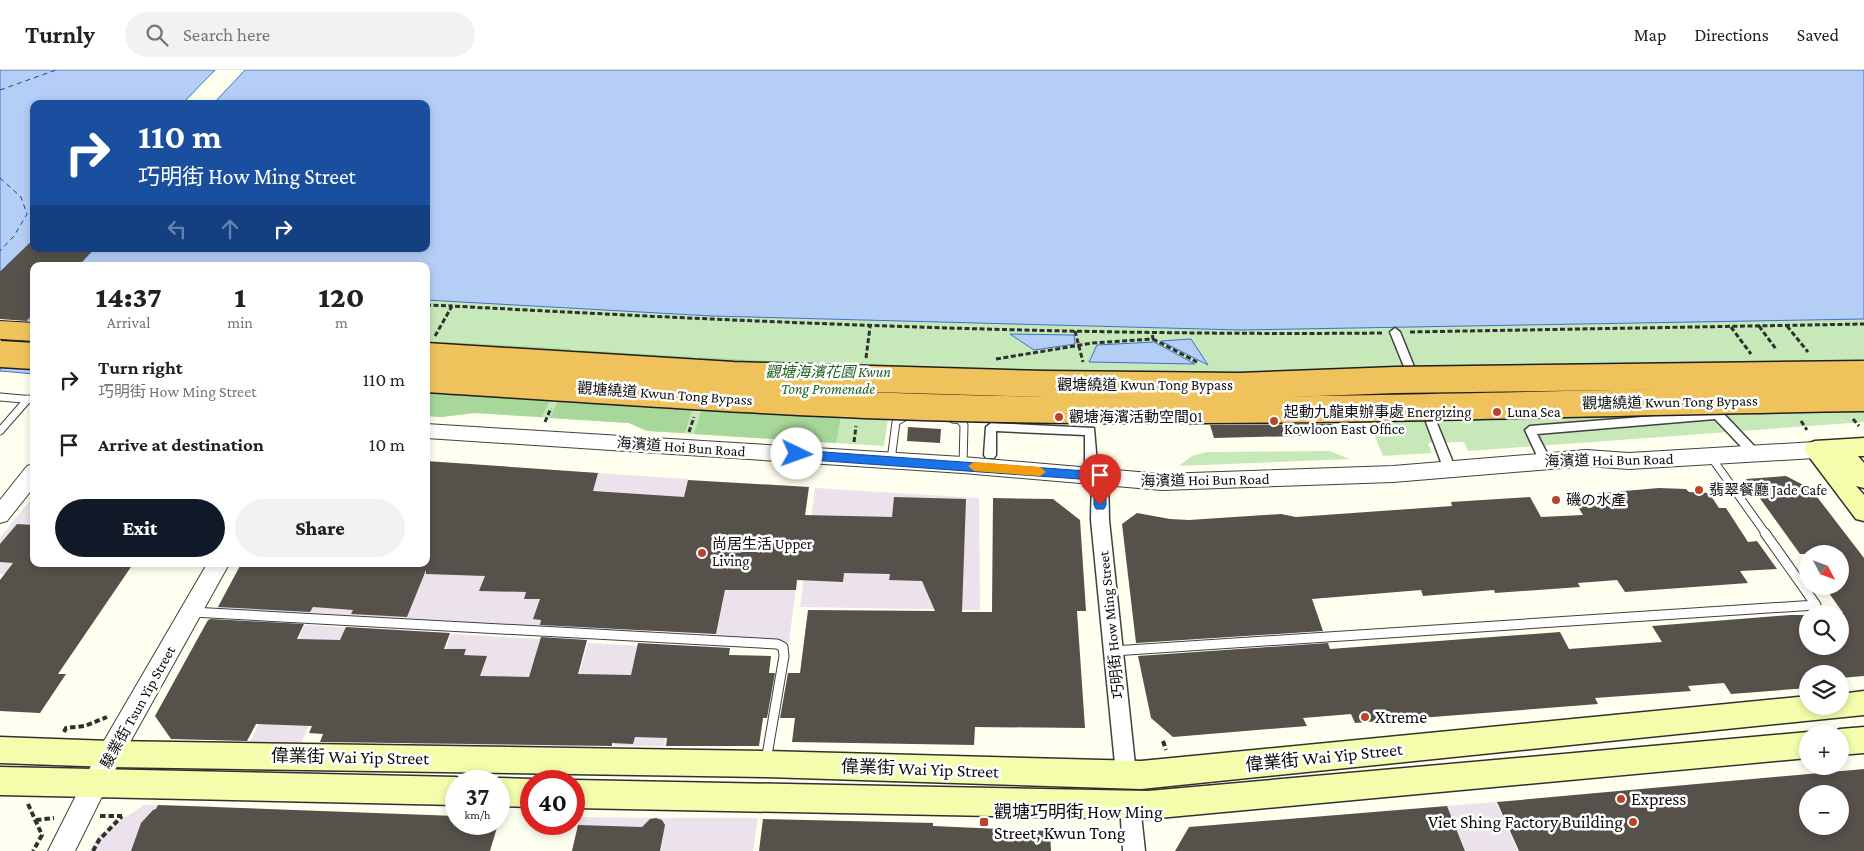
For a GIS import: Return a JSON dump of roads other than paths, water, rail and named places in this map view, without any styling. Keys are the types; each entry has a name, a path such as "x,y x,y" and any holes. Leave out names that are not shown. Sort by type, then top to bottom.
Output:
{"highway":[{"path":"0,330 22,346"},
{"name":"觀塘繞道 Kwun Tong Bypass","path":"430,350 733,375 1046,384 1238,386 1396,380 1864,374"},
{"name":"觀塘繞道 Kwun Tong Bypass","path":"430,379 829,404 1080,410 1369,409 1864,398"}],"main road":[{"name":"海濱道 Hoi Bun Road","path":"1815,450 1864,447"},
{"path":"1839,449 1864,479"},
{"path":"1815,450 1864,512"},
{"name":"偉業街 Wai Yip Street","path":"1849,705 1864,704"},
{"name":"偉業街 Wai Yip Street","path":"0,750 110,754 766,764 1126,774 1171,772 1799,710"},
{"path":"1849,741 1864,740"},
{"name":"偉業街 Wai Yip Street","path":"585,794 1130,806 1799,746"},
{"name":"偉業街 Wai Yip Street","path":"0,781 445,791"}],"street":[{"path":"1395,332 1450,470"},
{"path":"1545,461 1530,430 1718,415 1755,454"},
{"path":"990,455 991,427 1090,431 1096,470"},
{"name":"海濱道 Hoi Bun Road","path":"430,431 963,465 1096,470 1162,482 1450,470 1586,458 1630,461 1815,450"},
{"name":"巧明街 How Ming Street","path":"1096,470 1126,774"},
{"path":"0,515 30,477"},
{"name":"駿業街 Tsun Yip Street","path":"60,851 110,754 216,567"},
{"path":"1130,806 1134,851"}],"lane":[{"path":"0,397 30,400"},
{"path":"0,431 30,401"},
{"path":"891,460 896,422 906,416 915,416"},
{"path":"942,418 963,422 963,465"},
{"path":"1114,651 1816,604 1711,456"},
{"path":"190,612 778,644 783,648 784,656 766,764"}],"water":[{"path":"0,70 215,70 186,100 30,100 30,243 0,272"},
{"path":"245,70 1864,70 1864,319 1241,330 712,316 430,300 430,262 82,262 91,252 430,252 430,100 217,100"},
{"path":"30,317 30,374 0,371 0,349"},
{"path":"1010,334 1074,335 1075,344 1034,350"},
{"path":"1191,339 1208,365 1161,341"},
{"path":"1154,342 1195,364 1089,362 1097,345"}],"place":[{"name":"Luna Sea","path":"1497,412"},
{"name":"觀塘海濱活動空間01","path":"1059,417"},
{"name":"起動九龍東辦事處 Energizing Kowloon East Office","path":"1274,421"},
{"name":"翡翠餐廳 Jade Cafe","path":"1699,490"},
{"name":"磯の水產","path":"1556,500"},
{"name":"尚居生活 Upper Living","path":"702,553"},
{"name":"Xtreme","path":"1365,717"},
{"name":"Express","path":"1621,799"},
{"name":"觀塘巧明街 How Ming Street, Kwun Tong","path":"984,822"},
{"name":"Viet Shing Factory Building","path":"1633,822"}],"park label":[{"name":"觀塘海濱花園 Kwun Tong Promenade","path":"828,380"}]}
